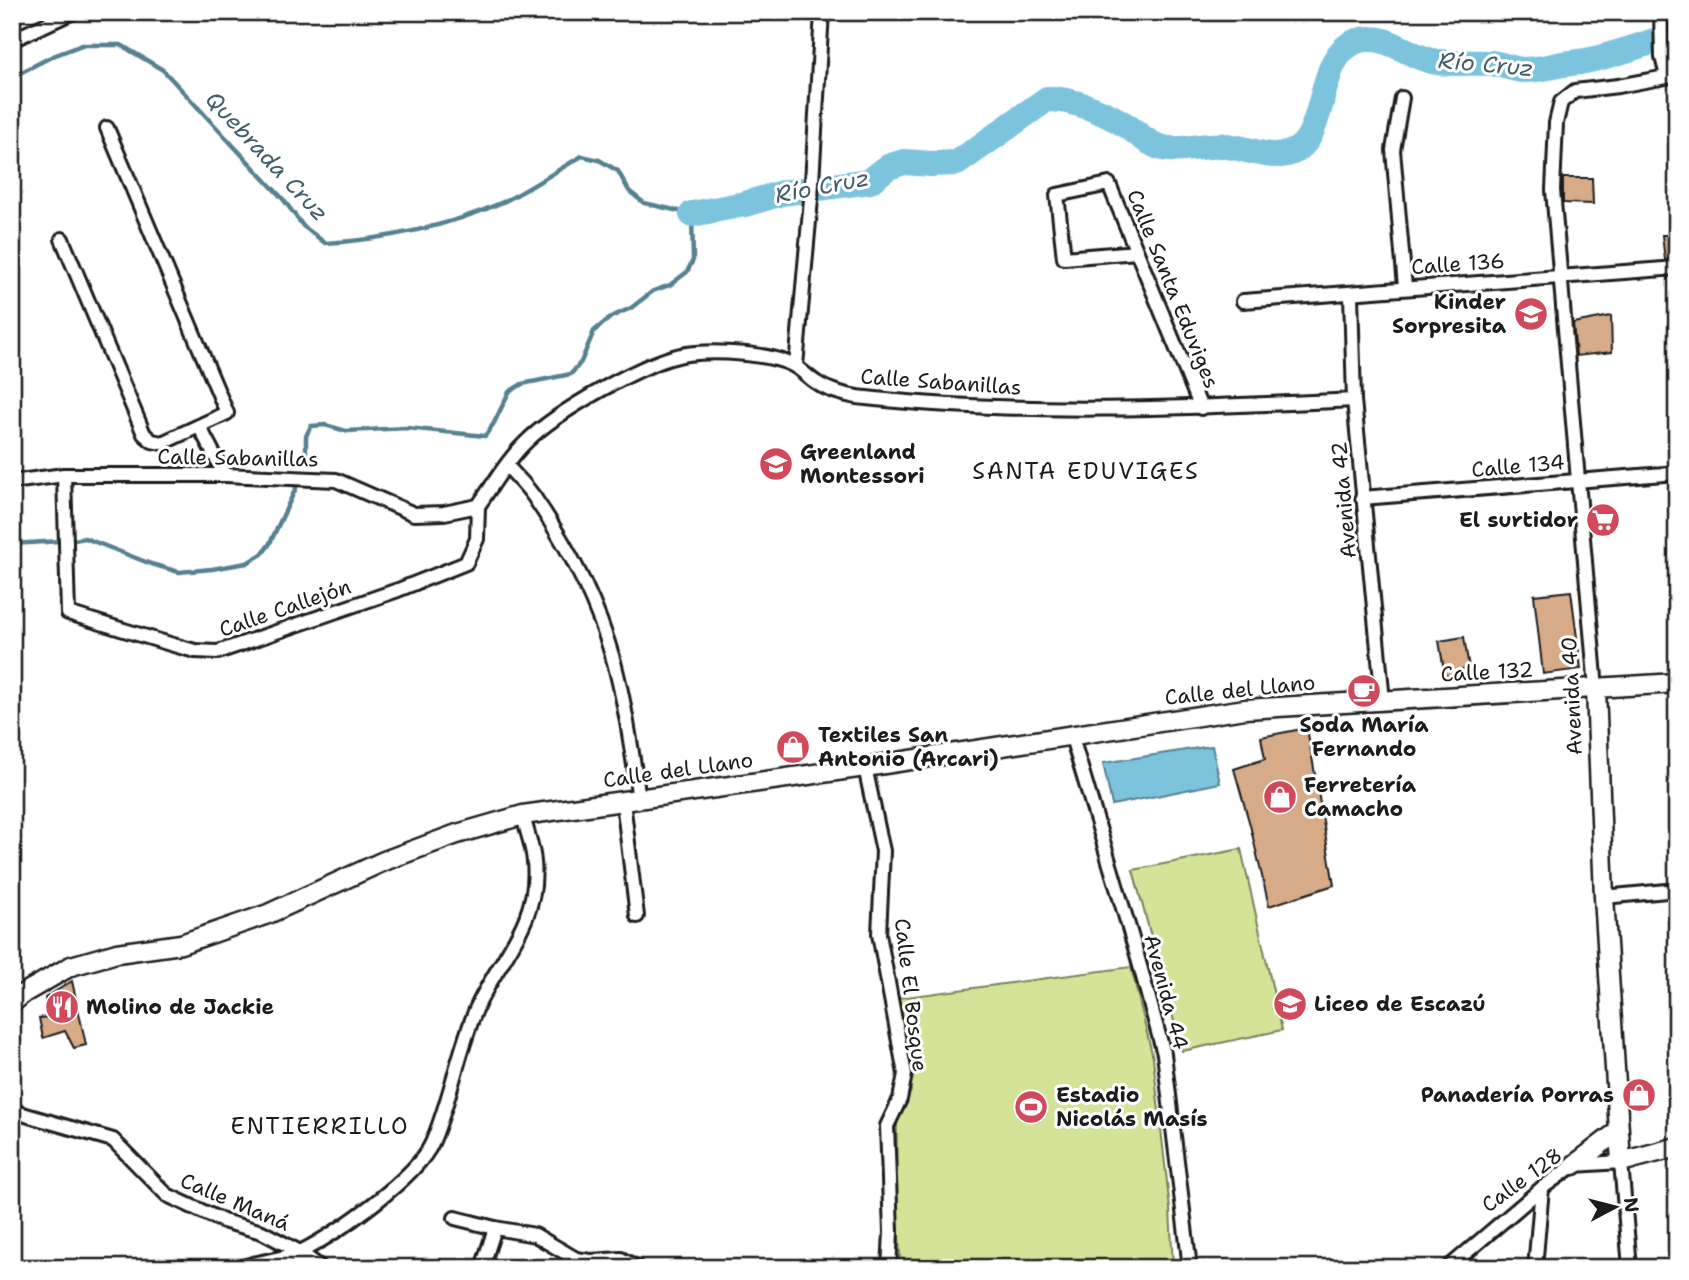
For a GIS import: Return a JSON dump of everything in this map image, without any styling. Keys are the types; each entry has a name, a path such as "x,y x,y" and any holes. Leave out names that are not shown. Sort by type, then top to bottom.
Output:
{"main road":[{"name":"Calle 132","path":"1383,701 1677,683"},
{"name":"Avenida 40","path":"1596,689 1604,897 1620,1162"},
{"name":"Calle del Llano","path":"12,1003 71,966 117,953 181,944 268,915 384,861 457,834 523,815 865,767 1245,709 1383,701"},
{"path":"1574,1165 1618,1131"},
{"name":"Calle 128","path":"1620,1162 1677,1147"}],"street":[{"path":"12,21 14,40 72,12"},
{"path":"796,366 811,199 822,12"},
{"path":"1661,12 1661,57 1672,76"},
{"name":"Avenida 40","path":"1596,689 1559,275 1553,190 1556,123 1562,102 1574,91 1672,76"},
{"path":"1402,98 1393,150 1405,287"},
{"path":"62,239 144,434 152,441 162,443 227,413 107,128"},
{"name":"Calle Santa Eduviges","path":"1137,252 1064,258 1057,195 1109,184 1137,252 1201,408"},
{"name":"Calle 136","path":"1244,302 1351,295 1405,287 1677,268"},
{"name":"Avenida 42","path":"1351,295 1354,400 1383,701"},
{"name":"Calle Sabanillas","path":"12,482 64,475 225,475 336,480 414,514 444,513 478,506 526,442 558,416 613,383 660,361 687,354 710,353 780,359 796,366 818,385 853,397 976,407 1201,408 1354,400"},
{"path":"199,426 225,475"},
{"path":"507,466 538,501 575,564 613,661 627,722 637,916"},
{"name":"Calle 134","path":"1362,498 1677,474"},
{"name":"Calle Callejón","path":"64,475 68,613 195,651 218,652 398,590 466,563 477,539 478,506"},
{"name":"Avenida 44","path":"1072,734 1164,1054 1191,1268"},
{"name":"Calle El Bosque","path":"865,767 883,851 879,934 905,1074 900,1099 887,1126 890,1268"},
{"path":"241,1268 300,1252 373,1205 430,1147 478,1006 522,931 533,896 534,861 523,815"},
{"path":"1604,897 1677,891"},
{"name":"Calle Maná","path":"12,1111 113,1140 167,1195 223,1221 262,1232 300,1252 321,1268"},
{"name":"Avenida 40","path":"1620,1162 1630,1268"},
{"name":"Calle 128","path":"1448,1268 1542,1188 1574,1165 1620,1162"},
{"path":"1535,1268 1542,1188"},
{"path":"455,1218 535,1235 576,1259 621,1259 637,1268"},
{"path":"482,1268 495,1228"},
{"path":"297,1268 300,1252"}],"green space":[{"path":"1241,849 1282,1030 1182,1051 1133,870"},
{"name":"Estadio Nicolás Masís","path":"1131,967 1153,1058 1170,1209 1173,1268 898,1268 897,1122 911,1091 898,998"}],"water":[{"path":"1212,746 1220,783 1112,805 1103,763"}],"building":[{"path":"1563,178 1592,178 1593,204 1563,203"},
{"path":"1662,235 1677,235 1677,259 1665,260"},
{"path":"1611,316 1612,352 1576,356 1573,323"},
{"path":"1571,591 1581,669 1543,674 1534,595"},
{"path":"1464,637 1469,668 1456,670 1456,674 1445,676 1439,641"},
{"name":"Ferretería Camacho","path":"1307,728 1334,885 1269,906 1234,769 1265,759 1261,737"},
{"name":"Molino de Jackie","path":"72,981 86,1045 74,1048 65,1031 43,1038 39,1018 49,1017 45,998"}],"waterway":[{"name":"Río Cruz","path":"692,214 745,204 782,193 870,181 888,167 904,162 957,163 1047,99 1068,101 1099,111 1158,147 1179,149 1219,145 1279,155 1296,150 1307,139 1315,123 1333,65 1342,50 1357,41 1368,39 1388,42 1437,62 1491,63 1522,70 1597,58 1677,34"},
{"name":"Quebrada Cruz","path":"12,77 82,45 121,45 163,70 283,199 303,226 325,243 393,235 439,225 483,211 513,197 582,156 599,160 618,171 629,191 644,203 692,214 693,260 687,272 670,285 653,291 631,308 611,317 594,331 581,362 571,374 522,384 509,392 485,436 407,428 346,431 325,425 311,426 306,436 306,458"},
{"path":"74,540 85,538 179,572 247,563 262,554 269,545 296,488"},
{"path":"12,544 61,541"}],"place":[{"name":"Kinder Sorpresita","path":"1531,314"},
{"name":"Greenland Montessori","path":"776,464"},
{"name":"El surtidor","path":"1603,520"},
{"name":"Soda María Fernando","path":"1364,691"},
{"name":"Textiles San Antonio (Arcari)","path":"793,747"},
{"name":"Ferretería Camacho","path":"1280,797"},
{"name":"Liceo de Escazú","path":"1290,1004"},
{"name":"Molino de Jackie","path":"62,1007"},
{"name":"Panadería Porras","path":"1639,1095"},
{"name":"Estadio Nicolás Masís","path":"1031,1107"}],"district":[{"name":"SANTA EDUVIGES","path":"1086,471"},
{"name":"ENTIERRILLO","path":"320,1126"}]}
